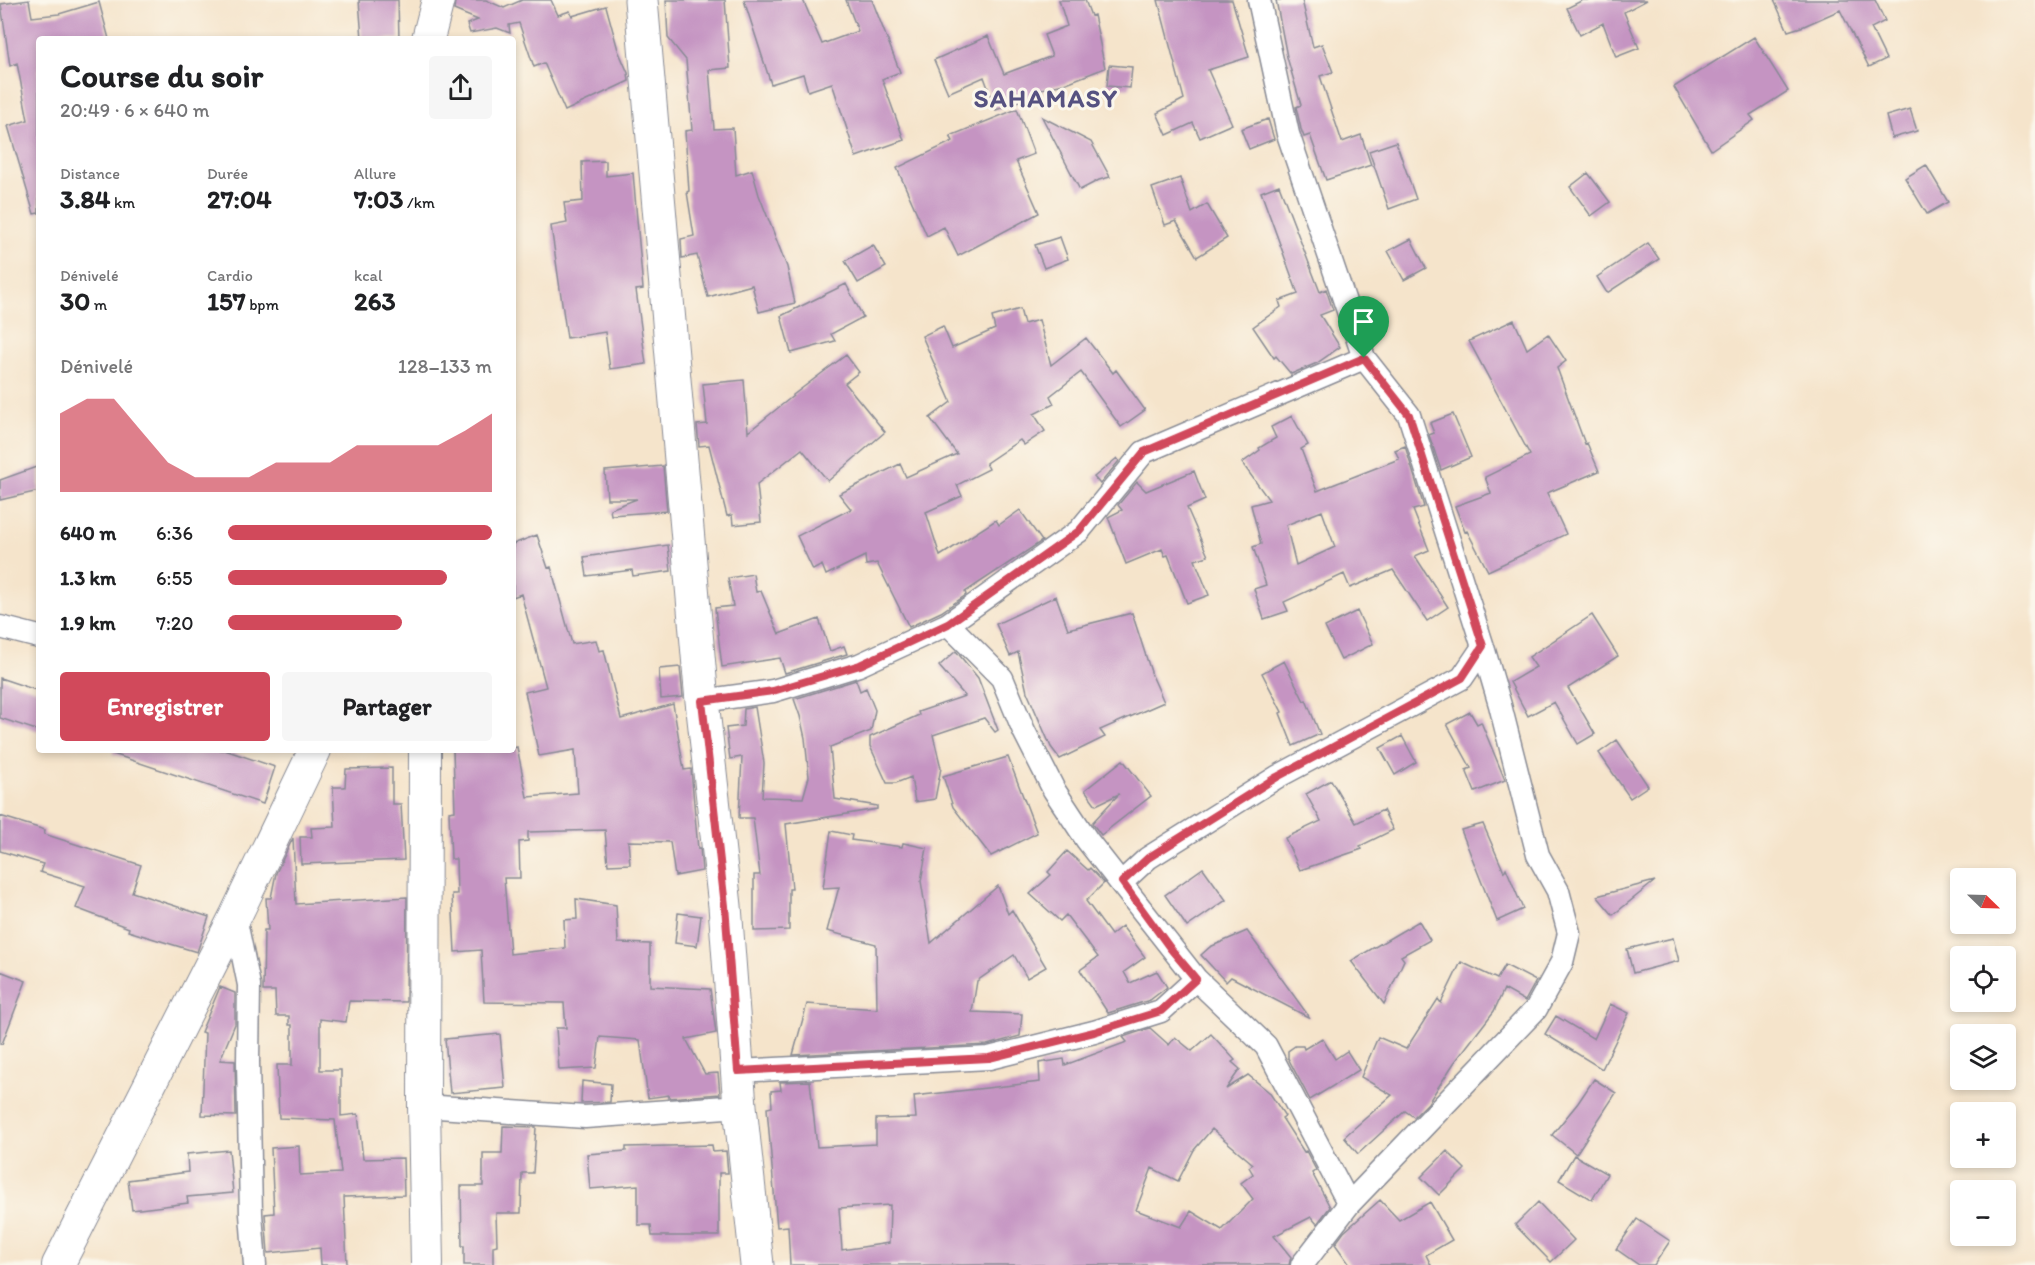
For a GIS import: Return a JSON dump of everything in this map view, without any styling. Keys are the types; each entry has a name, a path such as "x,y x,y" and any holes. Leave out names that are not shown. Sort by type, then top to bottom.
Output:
{"main road":[{"path":"641,0 702,701 725,906 740,1106 757,1265"}],"street":[{"path":"429,36 438,0"},
{"path":"1259,0 1288,134 1364,358 1409,415 1483,646 1538,855 1558,891 1569,933 1562,962 1536,1009 1349,1204 1302,1265"},
{"path":"702,701 773,691 860,665 948,624 1079,531 1144,452 1364,358"},
{"path":"948,624 1002,678 1024,731 1054,790 1087,840 1196,979 1266,1046 1349,1204"},
{"path":"0,627 36,636"},
{"path":"1122,882 1148,858 1277,777 1462,678 1483,646"},
{"path":"58,1265 235,916 314,753"},
{"path":"421,753 427,1265"},
{"path":"235,916 249,985 250,1202 255,1265"},
{"path":"738,1071 989,1058 1094,1032 1161,1011 1196,979"},
{"path":"424,1106 585,1117 740,1106"}],"building":[{"path":"29,0 32,17 59,14 99,2 108,36 36,36 36,214 34,214 8,126 28,120 17,63 10,66 1,4"},
{"path":"359,0 398,0 399,36 362,36"},
{"path":"455,0 486,0 504,8 522,0 551,0 558,15 570,11 572,16 606,6 629,81 565,111 544,63 534,67 519,23 509,25 510,33 497,28 470,33 467,24 478,20 454,10"},
{"path":"666,0 725,0 730,68 709,70 714,129 733,128 736,175 752,170 759,195 787,267 795,303 759,312 752,285 708,297 697,255 682,258 681,239 694,236 687,192 689,191 685,131 692,130 686,60 668,38"},
{"path":"744,0 803,0 822,44 858,31 846,0 872,0 900,72 882,79 904,140 856,157 832,83 808,91 803,74 771,84"},
{"path":"1059,0 1085,0 1091,16 1094,15 1105,68 1064,84 1041,89 1042,92 996,110 984,77 948,93 934,60 988,36 1004,74 1052,56 1044,35 1067,26"},
{"path":"1158,0 1232,0 1249,57 1208,70 1232,124 1200,138 1193,123 1167,135 1157,113 1184,99"},
{"path":"1276,0 1302,0 1313,47 1322,44 1333,72 1320,76 1342,142 1361,135 1371,165 1326,180 1310,135 1304,137 1301,129 1296,107 1301,105 1287,57"},
{"path":"1583,0 1647,0 1624,12 1639,48 1616,57 1603,23 1580,35 1567,8"},
{"path":"1774,0 1875,0 1885,21 1871,28 1886,59 1869,67 1840,10 1788,31"},
{"path":"1754,37 1788,91 1750,115 1754,120 1711,150 1674,87"},
{"path":"1109,65 1132,67 1130,88 1107,86"},
{"path":"1017,109 1034,154 1016,161 1039,213 958,256 944,227 927,236 897,168 953,141 950,136"},
{"path":"1910,109 1917,131 1892,138 1886,116"},
{"path":"1042,117 1091,142 1110,177 1080,190"},
{"path":"1268,119 1274,139 1249,149 1241,129"},
{"path":"1396,142 1416,199 1389,209 1369,151"},
{"path":"606,161 606,176 633,173 643,289 636,290 646,364 610,369 605,332 567,338 551,226 567,223 564,203 583,201 582,162"},
{"path":"1926,165 1948,202 1927,214 1905,178"},
{"path":"1588,173 1610,202 1591,216 1570,187"},
{"path":"1180,178 1192,213 1207,204 1227,238 1197,257 1176,221 1165,225 1152,188"},
{"path":"1279,185 1320,292 1326,289 1333,310 1320,315 1340,347 1317,363 1291,374 1276,356 1274,358 1253,327 1281,307 1279,301 1298,294 1261,192"},
{"path":"1060,237 1068,259 1044,268 1035,245"},
{"path":"1411,239 1426,268 1404,280 1388,251"},
{"path":"1648,243 1659,259 1607,293 1597,277"},
{"path":"873,245 886,267 858,283 845,261"},
{"path":"846,284 863,317 831,334 835,341 791,353 781,316"},
{"path":"1020,309 1024,324 1039,320 1051,365 1086,338 1113,373 1116,370 1145,410 1121,427 1081,372 1050,396 1054,404 1034,414 1045,431 1024,445 1020,440 986,463 989,469 957,485 962,496 926,512 940,556 996,520 999,525 1020,510 1042,541 965,592 966,595 941,612 909,627 877,563 866,565 865,556 826,575 822,565 813,570 797,536 851,509 839,494 900,464 906,477 957,454 930,418 951,402 922,336 943,326 952,348 995,329 992,317"},
{"path":"1514,320 1527,349 1548,334 1566,361 1557,368 1585,444 1587,443 1599,471 1547,493 1566,534 1488,571 1467,531 1465,532 1455,506 1491,493 1485,477 1530,455 1469,341"},
{"path":"846,355 859,372 845,383 885,432 828,481 802,449 757,484 761,522 733,525 732,515 727,516 709,445 699,446 697,425 707,424 703,384 744,380 748,432"},
{"path":"1453,414 1471,457 1441,470 1429,435 1434,433 1430,423"},
{"path":"1292,416 1308,445 1301,449 1317,491 1399,459 1395,450 1405,446 1424,507 1413,510 1429,550 1415,556 1448,607 1427,621 1393,570 1350,588 1344,574 1284,602 1288,611 1264,619 1254,589 1266,585 1253,547 1261,544 1251,505 1269,500 1242,463 1260,450 1259,448 1276,438 1271,427","holes":["1322,511 1335,547 1296,565 1286,525"]},
{"path":"1117,458 1119,461 1100,484 1094,477"},
{"path":"663,466 667,511 611,515 610,509 637,499 607,499 605,471"},
{"path":"36,467 36,492 0,500 0,480"},
{"path":"1194,471 1205,500 1187,508 1208,556 1195,560 1209,595 1187,603 1168,555 1165,556 1162,549 1126,564 1108,517 1122,510 1118,505 1137,482 1146,491"},
{"path":"537,535 548,568 551,567 572,644 596,640 599,651 604,650 621,719 673,704 684,770 691,769 702,871 675,876 670,842 628,841 630,864 608,865 605,830 528,832 528,841 519,842 520,878 504,878 510,954 565,948 564,920 577,919 576,899 616,905 618,943 650,944 650,986 710,989 716,1033 686,1039 705,1074 718,1073 720,1094 669,1098 669,1095 648,1098 640,1040 600,1037 596,1068 559,1070 556,1028 566,1028 564,1003 484,1002 481,950 455,952 452,894 457,894 456,859 451,859 449,812 455,811 453,753 516,753 517,747 527,797 578,793 575,750 539,756 525,692 546,687 521,594 516,596 516,543"},
{"path":"668,545 671,571 633,576 632,570 587,576 584,557"},
{"path":"753,574 756,592 761,591 779,634 819,619 830,651 844,646 847,654 785,673 780,658 722,667 715,608 733,606 728,578"},
{"path":"1056,596 1068,629 1132,613 1152,675 1164,702 1100,730 1105,737 1060,759 1051,747 1027,692 1018,652 1010,656 996,624"},
{"path":"1357,611 1373,644 1341,660 1325,627"},
{"path":"1592,615 1618,656 1568,688 1595,734 1578,744 1554,702 1528,716 1510,682 1536,667 1529,657"},
{"path":"956,651 978,678 998,730 995,732 984,718 933,735 941,768 935,799 915,802 911,777 896,783 887,783 870,746 870,737 919,715 918,712 965,696 939,666"},
{"path":"1284,661 1304,701 1306,700 1320,734 1293,746 1280,713 1282,712 1262,673"},
{"path":"680,667 683,697 661,699 659,669"},
{"path":"0,678 36,690 36,730 0,718"},
{"path":"856,680 860,691 866,688 875,710 871,731 830,747 835,799 877,806 877,809 786,824 792,889 789,889 789,930 754,931 754,875 760,875 753,818 739,818 742,757 730,759 726,728 743,726 744,709 755,707 764,763 762,797 803,798 809,777 805,738 794,699"},
{"path":"1470,712 1477,724 1481,722 1505,780 1475,792 1466,770 1471,768 1447,724"},
{"path":"1402,736 1416,762 1395,775 1380,748"},
{"path":"1617,740 1648,786 1630,798 1599,753"},
{"path":"234,753 275,767 263,804 113,754"},
{"path":"1008,757 1037,833 991,856 953,807 943,776"},
{"path":"1123,760 1151,796 1101,835 1092,823 1119,794 1096,805 1085,790"},
{"path":"392,768 392,804 401,804 404,860 301,864 300,837 312,837 311,828 335,827 333,787 345,787 346,769"},
{"path":"1331,780 1356,823 1383,810 1393,830 1360,846 1362,849 1300,870 1285,838 1321,821 1306,794"},
{"path":"0,816 45,830 44,834 141,865 132,892 209,917 197,952 128,931 129,928 76,908 85,886 40,872 43,864 0,851"},
{"path":"1483,824 1504,872 1506,868 1523,909 1497,921 1461,830"},
{"path":"831,831 852,835 851,840 902,847 903,843 927,848 921,881 931,943 998,886 1008,914 1012,910 1046,967 1027,978 1014,955 977,981 972,1012 1022,1014 1020,1036 987,1045 793,1055 807,1004 877,1009 876,944 827,931 839,887 823,888"},
{"path":"293,838 296,904 407,897 406,1002 349,1001 346,1022 320,1019 320,1070 341,1070 341,1116 358,1114 363,1159 403,1158 404,1195 344,1197 347,1265 321,1265 320,1248 268,1253 265,1214 274,1213 271,1148 299,1146 300,1175 341,1173 335,1120 279,1118 277,1065 292,1065 292,1025 289,1025 289,1016 276,1016 275,991 263,991 264,930 268,930 266,898 271,898 276,873"},
{"path":"1067,851 1088,870 1090,868 1104,883 1086,901 1111,935 1122,926 1145,957 1124,972 1130,983 1157,971 1167,987 1150,1000 1108,1013 1080,970 1098,957 1066,915 1060,921 1030,894 1051,875 1048,872"},
{"path":"1203,868 1226,900 1187,927 1165,895"},
{"path":"1655,881 1613,915 1597,896"},
{"path":"678,913 701,916 697,946 675,943"},
{"path":"1419,921 1430,940 1401,956 1404,960 1384,1004 1351,961"},
{"path":"1247,931 1310,1018 1231,977 1226,982 1201,955 1210,947"},
{"path":"1673,938 1679,961 1633,973 1627,949"},
{"path":"1461,962 1497,979 1505,965 1536,981 1525,1001 1504,989 1494,1011 1454,1063 1428,1103 1414,1117 1405,1111 1358,1154 1344,1137 1392,1095 1361,1077 1378,1037 1406,1049 1438,999 1441,1003"},
{"path":"0,971 26,981 2,1044 0,1044"},
{"path":"220,987 235,993 235,1024 220,1060 235,1061 236,1116 202,1115 205,1033 201,1032"},
{"path":"1610,1004 1629,1013 1602,1069 1545,1034 1556,1016 1594,1039"},
{"path":"1150,1028 1169,1045 1175,1037 1192,1051 1211,1034 1235,1060 1232,1062 1240,1069 1226,1089 1248,1075 1269,1092 1285,1116 1282,1118 1304,1152 1306,1151 1316,1170 1312,1173 1330,1207 1317,1224 1311,1217 1274,1236 1291,1257 1289,1265 790,1265 788,1226 777,1227 767,1108 772,1107 771,1091 781,1090 780,1082 810,1081 817,1147 876,1144 876,1119 916,1118 914,1096 1040,1082 1039,1063 1064,1059 1065,1065 1127,1042 1123,1037","holes":["1212,1129 1253,1164 1249,1167 1253,1174 1241,1183 1253,1199 1222,1230 1191,1211 1181,1227 1136,1210 1152,1168 1178,1181 1194,1150","890,1205 889,1243 842,1250 839,1208"]},
{"path":"500,1034 505,1088 450,1093 445,1039"},
{"path":"1322,1038 1335,1059 1347,1051 1359,1070 1310,1100 1288,1058 1288,1051 1295,1046 1303,1046 1304,1049"},
{"path":"1594,1079 1616,1093 1576,1154 1552,1135"},
{"path":"582,1081 611,1084 610,1102 581,1103"},
{"path":"503,1126 536,1127 533,1173 522,1173 521,1213 496,1213 497,1245 493,1246 493,1265 464,1265 461,1186 483,1186 483,1153 502,1153"},
{"path":"712,1145 713,1152 726,1151 728,1173 719,1173 719,1236 652,1236 651,1225 638,1225 638,1185 590,1189 587,1154 626,1151 626,1147"},
{"path":"229,1150 233,1193 187,1197 188,1203 132,1210 128,1180 188,1172 187,1154"},
{"path":"1447,1151 1465,1169 1439,1195 1421,1177"},
{"path":"1574,1155 1607,1174 1592,1200 1559,1180"},
{"path":"1380,1200 1399,1220 1430,1202 1452,1240 1426,1255 1431,1265 1350,1265 1335,1244 1344,1232"},
{"path":"1538,1202 1574,1240 1551,1262 1515,1225"},
{"path":"1637,1219 1670,1241 1654,1265 1639,1265 1616,1249"}],"district":[{"name":"SAHAMASY","path":"1046,98"}],"route":[{"path":"1364,358 1409,415 1483,646 1462,678 1277,777 1148,858 1122,882 1170,948 1196,979 1161,1011 1094,1032 989,1058 738,1071 725,906 702,701 773,691 860,665 948,624 1079,531 1144,452 1364,358"}]}
